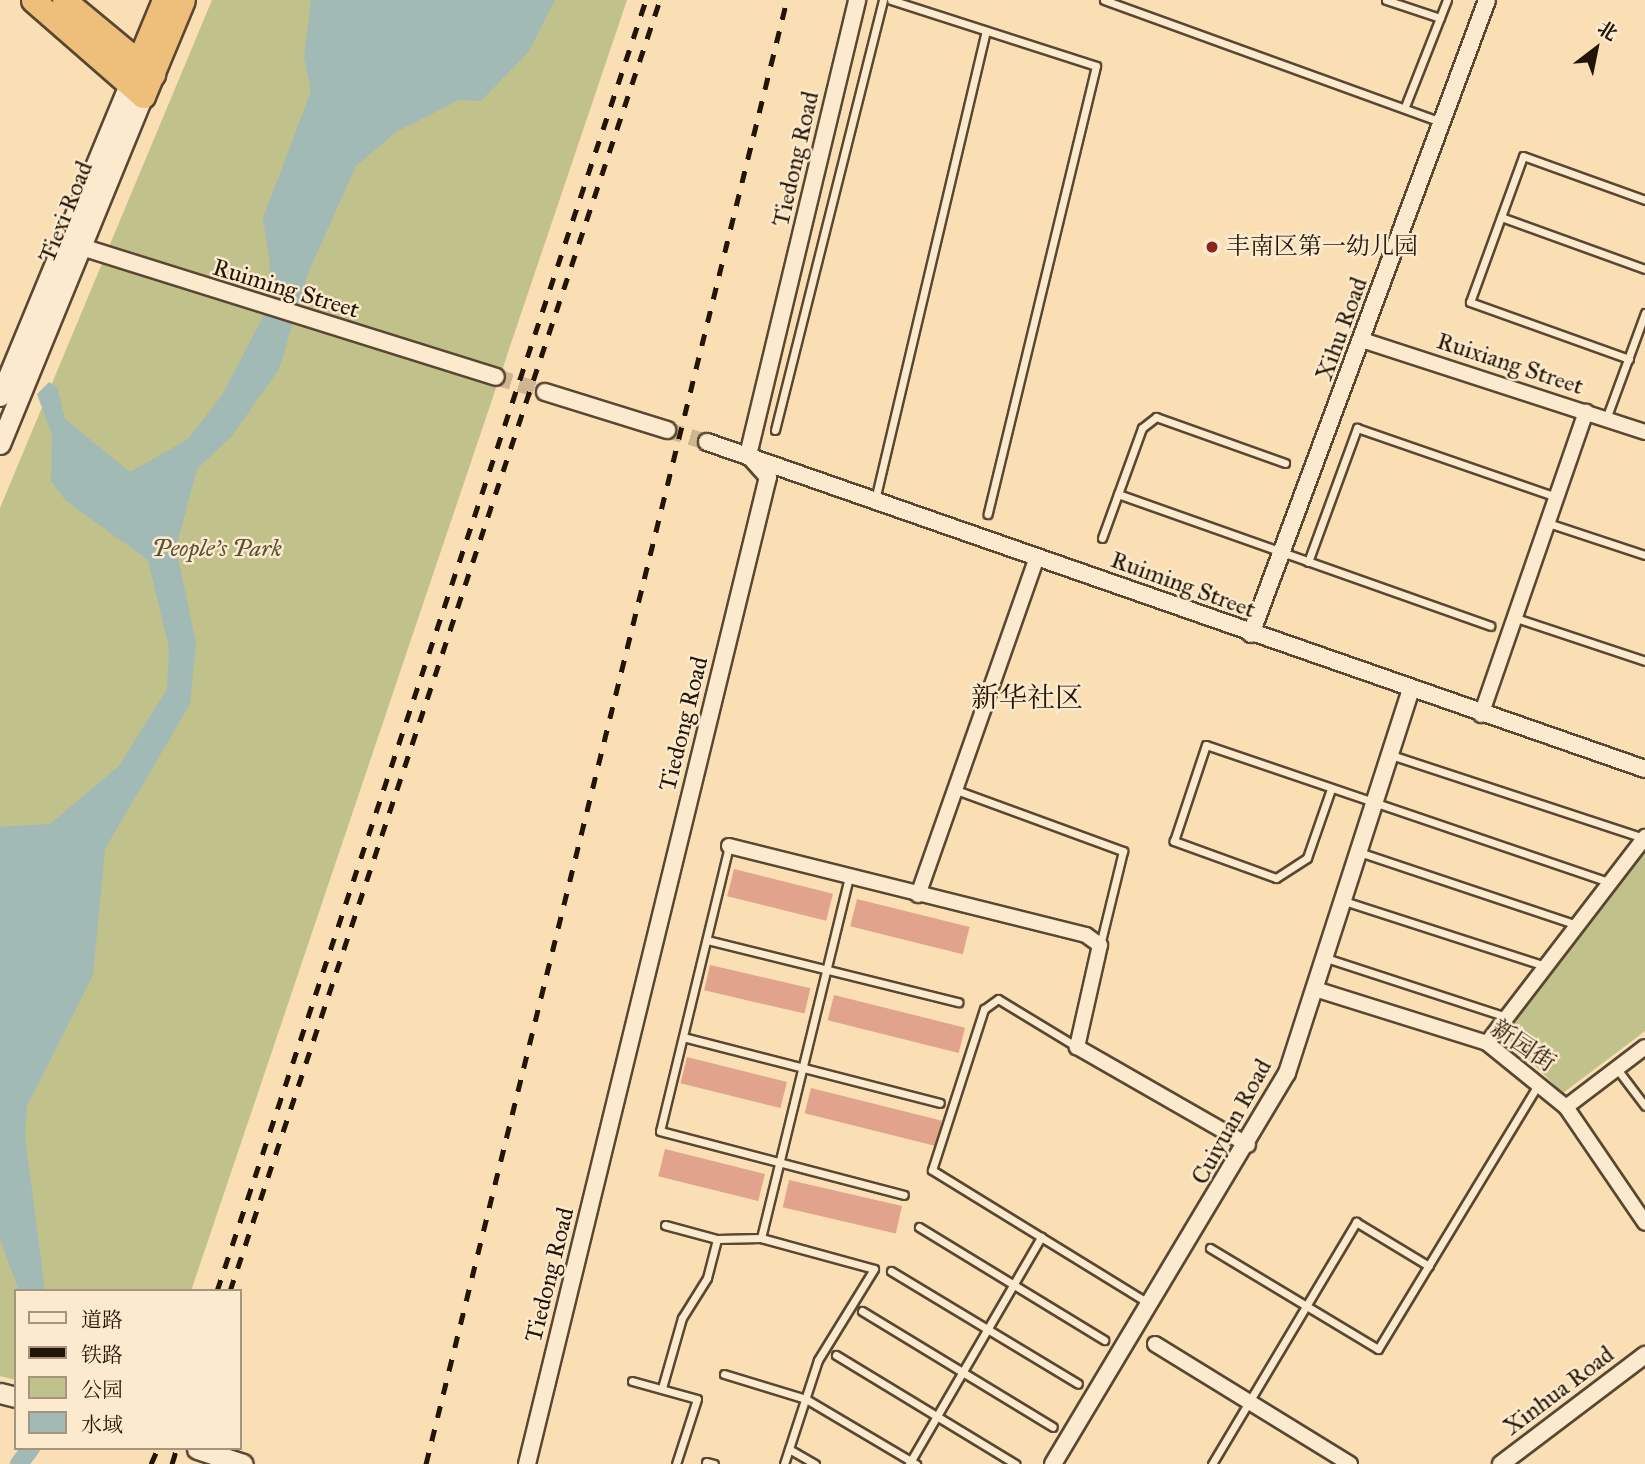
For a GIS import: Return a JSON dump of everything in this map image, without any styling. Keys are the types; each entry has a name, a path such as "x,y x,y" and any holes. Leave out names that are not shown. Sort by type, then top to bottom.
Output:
{"highway":[{"path":"33,0 140,80"},
{"path":"64,0 140,80"},
{"name":"Tiexi Road","path":"140,80 164,0"},
{"name":"Tiexi Road","path":"140,80 183,0"}],"main road":[{"name":"Tiexi Road","path":"0,444 72,244 140,80"},
{"name":"Tiexi Road","path":"0,396 72,244"},
{"path":"200,1450 243,1464"}],"street":[{"name":"Tiedong Road","path":"527,1464 768,477 748,455 857,0"},
{"name":"Xihu Road","path":"1251,634 1284,554 1487,0"},
{"name":"Ruiming Street","path":"72,244 242,300 496,377"},
{"name":"Ruixiang Street","path":"1362,340 1645,432"},
{"path":"545,391 667,430"},
{"path":"1481,715 1586,412"},
{"name":"Ruiming Street","path":"707,442 1410,692 1645,769"},
{"path":"918,895 1037,558"},
{"name":"Cuiyuan Road","path":"1054,1464 1248,1145 1287,1073 1410,692"},
{"path":"1487,1043 1644,838"},
{"path":"729,846 1086,935 1100,945 1077,1047 1248,1145"},
{"name":"新园街","path":"1315,989 1487,1043 1539,1082 1566,1107 1645,1223"},
{"path":"1566,1107 1645,1047"},
{"path":"1155,1344 1350,1464"},
{"name":"Xinhua Road","path":"1501,1464 1645,1355"}],"lane":[{"path":"775,430 883,0"},
{"path":"891,0 1096,66 988,514"},
{"path":"1104,0 1406,104 1442,122"},
{"path":"1385,0 1440,18"},
{"path":"1406,104 1447,0"},
{"path":"875,500 986,30"},
{"path":"1629,359 1470,302 1523,156 1645,200"},
{"path":"1501,217 1645,269"},
{"path":"1606,419 1645,313"},
{"path":"1102,538 1142,428 1156,417 1284,463"},
{"path":"1308,562 1357,428 1557,498"},
{"path":"1118,494 1490,626"},
{"path":"1548,523 1645,555"},
{"path":"1516,618 1645,661"},
{"path":"1331,789 1307,858 1276,878 1174,841 1206,745 1610,883"},
{"path":"1390,755 1644,838"},
{"path":"955,790 1123,851 1100,945"},
{"path":"729,846 660,1131 904,1195"},
{"path":"1359,852 1577,925"},
{"path":"761,1238 849,877"},
{"path":"1343,901 1545,966"},
{"path":"707,940 958,1002"},
{"path":"1325,957 1507,1017"},
{"path":"1077,1047 998,999 984,1009 932,1170 1151,1304"},
{"path":"683,1037 940,1103"},
{"path":"1617,1068 1645,1106"},
{"path":"1210,1248 1378,1349 1539,1082"},
{"path":"1212,1464 1356,1222 1429,1266"},
{"path":"665,1225 717,1239 761,1238 874,1269 818,1360 785,1464"},
{"path":"919,1227 1104,1340"},
{"path":"724,1374 806,1399 912,1463 1041,1237"},
{"path":"662,1388 682,1318 707,1278 717,1239"},
{"path":"891,1271 1077,1384"},
{"path":"862,1311 1053,1427"},
{"path":"836,1355 1015,1464"},
{"path":"632,1381 697,1398 676,1464"},
{"path":"789,1448 815,1464"}],"green space":[{"name":"People's Park","path":"212,0 627,0 192,1289 14,1289 14,1380 0,1376 0,508"},
{"path":"1645,839 1645,1031 1563,1093 1498,1030"}],"water":[{"path":"311,0 555,0 529,51 481,101 459,100 396,132 356,166 308,273 279,369 232,436 197,469 176,548 196,643 190,704 105,849 93,975 27,1106 25,1136 45,1289 18,1289 0,1239 0,827 50,824 119,766 167,689 169,648 148,560 66,501 51,481 52,435 37,394 49,382 57,387 65,419 130,472 188,439 222,395 264,315 270,265 263,218 311,91 304,57"}],"building":[{"path":"734,869 833,894 826,921 727,896"},
{"path":"857,899 970,927 963,954 850,926"},
{"path":"710,965 810,988 805,1014 704,990"},
{"path":"834,995 965,1028 959,1053 828,1020"},
{"path":"687,1057 787,1082 780,1108 680,1083"},
{"path":"811,1088 942,1121 936,1146 805,1113"},
{"path":"665,1149 765,1174 758,1201 658,1176"},
{"path":"789,1180 902,1206 896,1233 783,1207"}],"waterway":[{"path":"19,1464 30,1450"}],"tunnel":[{"path":"496,377 545,392"},
{"path":"667,430 707,442"}],"railway":[{"path":"218,1289 646,0"},
{"path":"231,1289 660,0"},
{"path":"426,1464 787,0"},
{"path":"151,1464 157,1450"},
{"path":"172,1464 176,1450"}],"place":[{"name":"丰南区第一幼儿园","path":"1212,247"}],"district":[{"name":"新华社区","path":"1027,698"}]}
